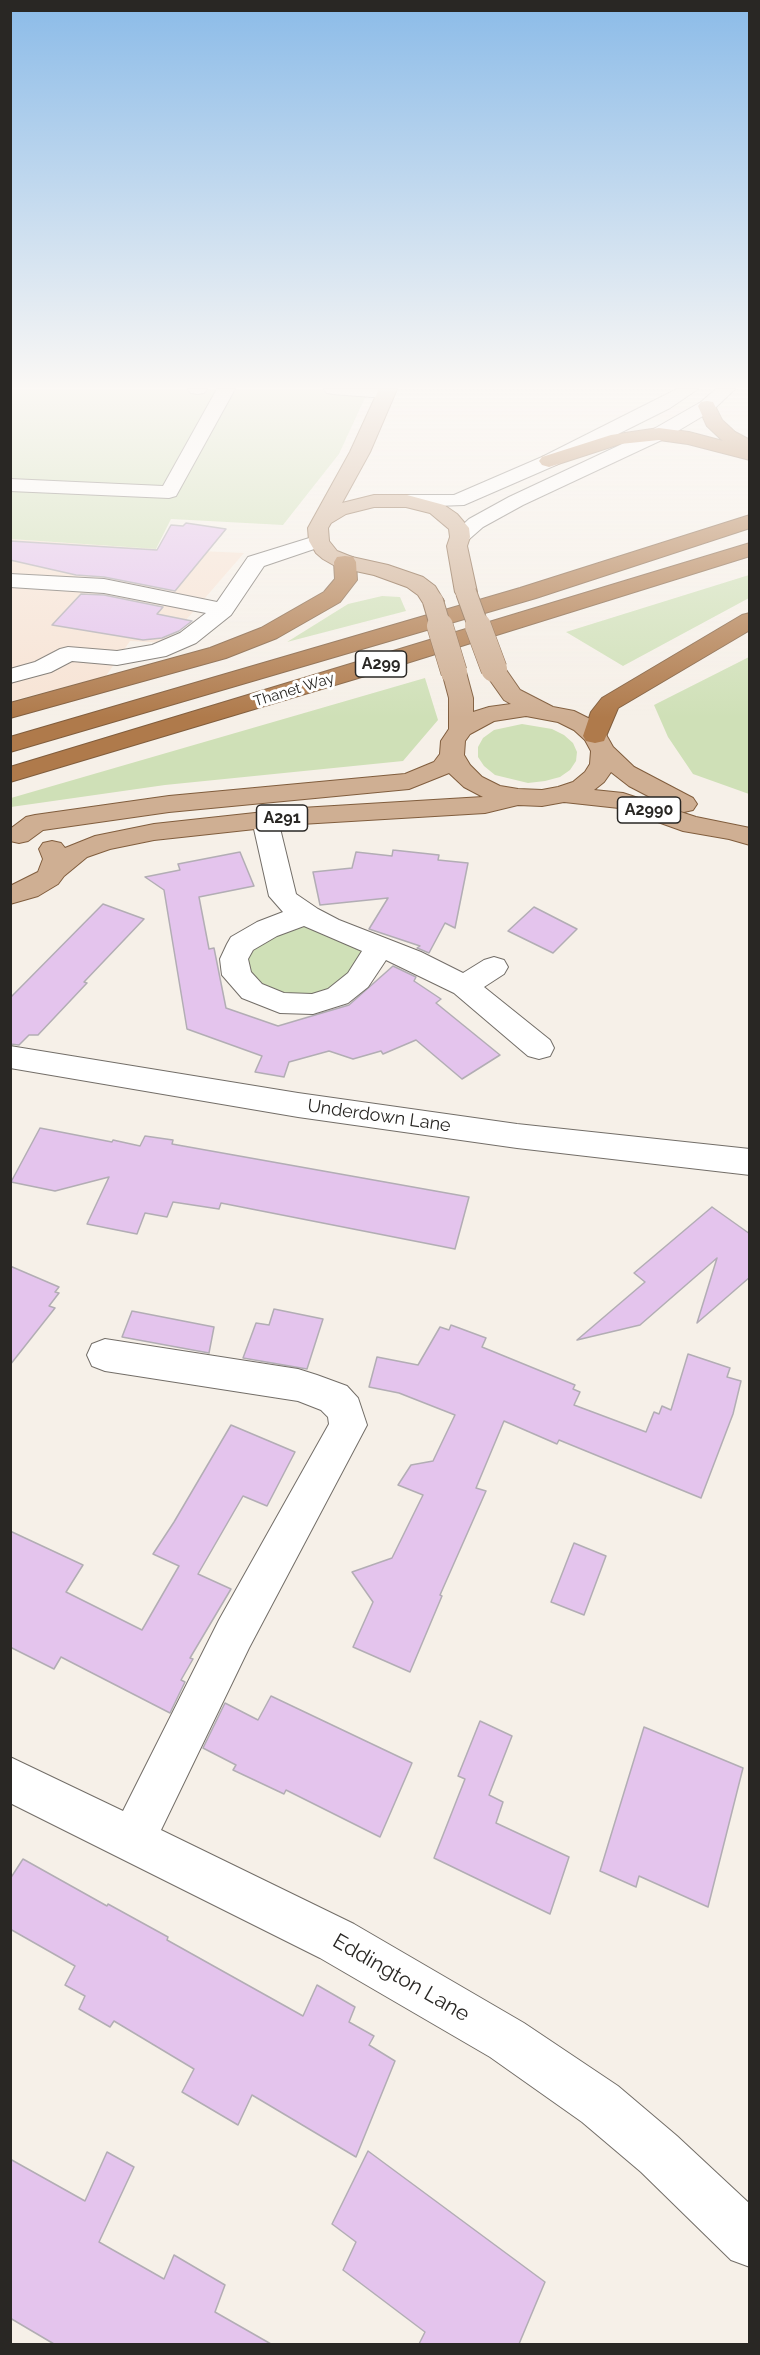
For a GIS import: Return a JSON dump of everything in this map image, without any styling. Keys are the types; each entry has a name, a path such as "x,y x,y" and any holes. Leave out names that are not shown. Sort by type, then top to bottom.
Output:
{"highway":[{"name":"Thanet Way","path":"10,745 528,593 750,521"},
{"name":"Thanet Way","path":"10,775 357,671 750,549"},
{"path":"10,711 218,653 269,633 332,597 346,580 345,562"},
{"path":"599,744 603,712 610,704 750,620"}],"main road":[{"path":"335,499 318,528 319,541 323,549 345,562 380,570 415,582 427,591 433,601 461,698 461,729"},
{"path":"395,499 436,509 450,518 459,528 458,541 466,592 494,669 512,695 582,725 599,744 603,764 595,777 582,787 564,794 542,798 518,797 493,792 473,782 459,769 452,755 453,741 461,729 489,714 507,710 545,711"},
{"path":"324,519 352,505 374,501 401,501"},
{"name":"A2990","path":"599,744 625,772 638,781 741,834"},
{"name":"A291","path":"15,835 35,823 169,804 277,792 409,782 443,767 452,755"},
{"name":"A2990","path":"564,794 623,801 692,825 741,834"},
{"name":"A291","path":"10,894 46,878 78,851 115,839 154,832 348,812 485,805 518,797"},
{"name":"A291","path":"15,835 34,838 44,842 53,850 56,860 46,878"},
{"path":"10,914 27,894 46,878"}],"street":[{"path":"401,501 457,501 462,499"},
{"path":"458,541 477,523 520,499"},
{"path":"10,676 43,667 68,654 117,658 158,651 188,638 223,610 256,562 319,541"},
{"path":"10,580 104,586 223,610"},
{"path":"265,820 283,896 308,916 411,959 464,986 539,1048"},
{"path":"308,916 292,919 267,929 241,944 234,959 237,975 252,991 280,1002 313,1004 338,996 358,980 378,947"},
{"path":"464,986 494,967"},
{"name":"Underdown Lane","path":"10,1058 298,1105 517,1136 750,1162"},
{"path":"105,1355 317,1390 334,1398 345,1410 348,1425 234,1634 133,1838"},
{"name":"Eddington Lane","path":"10,1779 133,1838 359,1953 507,2040 600,2104 659,2154 750,2241"}],"shaded area":[{"path":"11,539 244,553 166,643 130,641 106,676 11,701"}],"green space":[{"path":"11,499 304,499 283,525 171,519 156,549 11,539"},
{"path":"749,575 749,598 623,666 566,632"},
{"path":"382,596 400,597 406,611 287,642 348,604"},
{"path":"749,657 749,794 693,774 668,737 654,705"},
{"path":"425,678 438,720 403,761 165,785 11,807 11,798"},
{"path":"522,724 552,729 573,743 577,752 576,761 570,770 560,777 528,783 495,775 484,766 478,757 478,747 483,738 494,730"},
{"path":"292,919 378,947 338,996 252,991 241,944"}],"building":[{"path":"186,523 226,529 175,591 104,577 76,575 10,560 10,541 157,550 171,525 183,526"},
{"path":"81,594 104,595 163,607 157,614 192,621 179,631 162,638 143,640 52,625"},
{"path":"393,850 439,855 438,860 468,863 455,928 445,923 429,953 417,948 420,946 369,929 388,898 320,905 313,872 352,868 356,852 392,856"},
{"path":"240,852 254,886 199,897 209,949 214,948 226,1008 278,1026 349,1005 393,966 416,977 414,981 441,999 436,1003 500,1055 462,1079 416,1040 383,1054 381,1051 353,1059 329,1051 289,1062 284,1077 255,1072 262,1056 187,1029 164,890 145,877 180,870 178,864"},
{"path":"103,904 144,919 38,1035 29,1035 19,1045 10,1044 10,998"},
{"path":"534,907 577,929 553,953 508,931"},
{"path":"40,1128 140,1146 145,1136 173,1140 172,1144 469,1197 455,1249 221,1203 219,1209 173,1202 167,1217 145,1213 137,1234 87,1224 109,1177 55,1191 11,1182"},
{"path":"712,1207 750,1234 750,1277 697,1323 717,1258 640,1325 577,1340 645,1282 634,1273"},
{"path":"10,1266 59,1287 55,1292 59,1293 49,1306 55,1308 10,1365"},
{"path":"274,1309 323,1319 307,1369 243,1358 256,1323 269,1325"},
{"path":"132,1311 214,1327 209,1353 122,1337"},
{"path":"451,1325 486,1338 482,1347 575,1385 573,1389 580,1392 574,1405 646,1432 654,1412 659,1414 662,1406 671,1410 688,1354 730,1368 727,1377 741,1381 733,1414 701,1498 559,1440 557,1444 504,1421 476,1488 486,1491 440,1595 442,1596 410,1672 353,1647 373,1602 352,1572 392,1558 423,1495 398,1485 411,1465 433,1461 455,1415 399,1393 369,1387 377,1357 418,1365 440,1327 449,1330"},
{"path":"231,1425 295,1452 267,1506 243,1496 198,1574 231,1589 190,1658 193,1659 181,1680 185,1682 170,1713 61,1657 54,1669 10,1647 10,1531 83,1565 66,1592 142,1630 179,1566 153,1554"},
{"path":"574,1543 606,1556 584,1615 551,1602"},
{"path":"271,1696 412,1763 380,1837 286,1790 284,1794 233,1770 236,1765 203,1748 225,1703 258,1720"},
{"path":"480,1721 512,1736 489,1795 503,1802 496,1823 569,1857 550,1914 434,1858 465,1779 458,1776"},
{"path":"644,1727 743,1768 708,1907 639,1876 636,1887 600,1871"},
{"path":"23,1859 168,1937 167,1940 303,2016 317,1985 355,2007 349,2022 374,2036 369,2045 395,2061 356,2157 252,2095 238,2125 182,2092 194,2069 114,2021 110,2027 79,2009 85,1996 65,1985 75,1966 10,1929 10,1879"},
{"path":"368,2151 545,2282 519,2344 419,2344 425,2332 343,2270 356,2242 332,2224"},
{"path":"107,2152 134,2167 99,2242 164,2279 174,2255 225,2285 215,2312 271,2344 54,2344 10,2318 10,2159 85,2201"}]}
